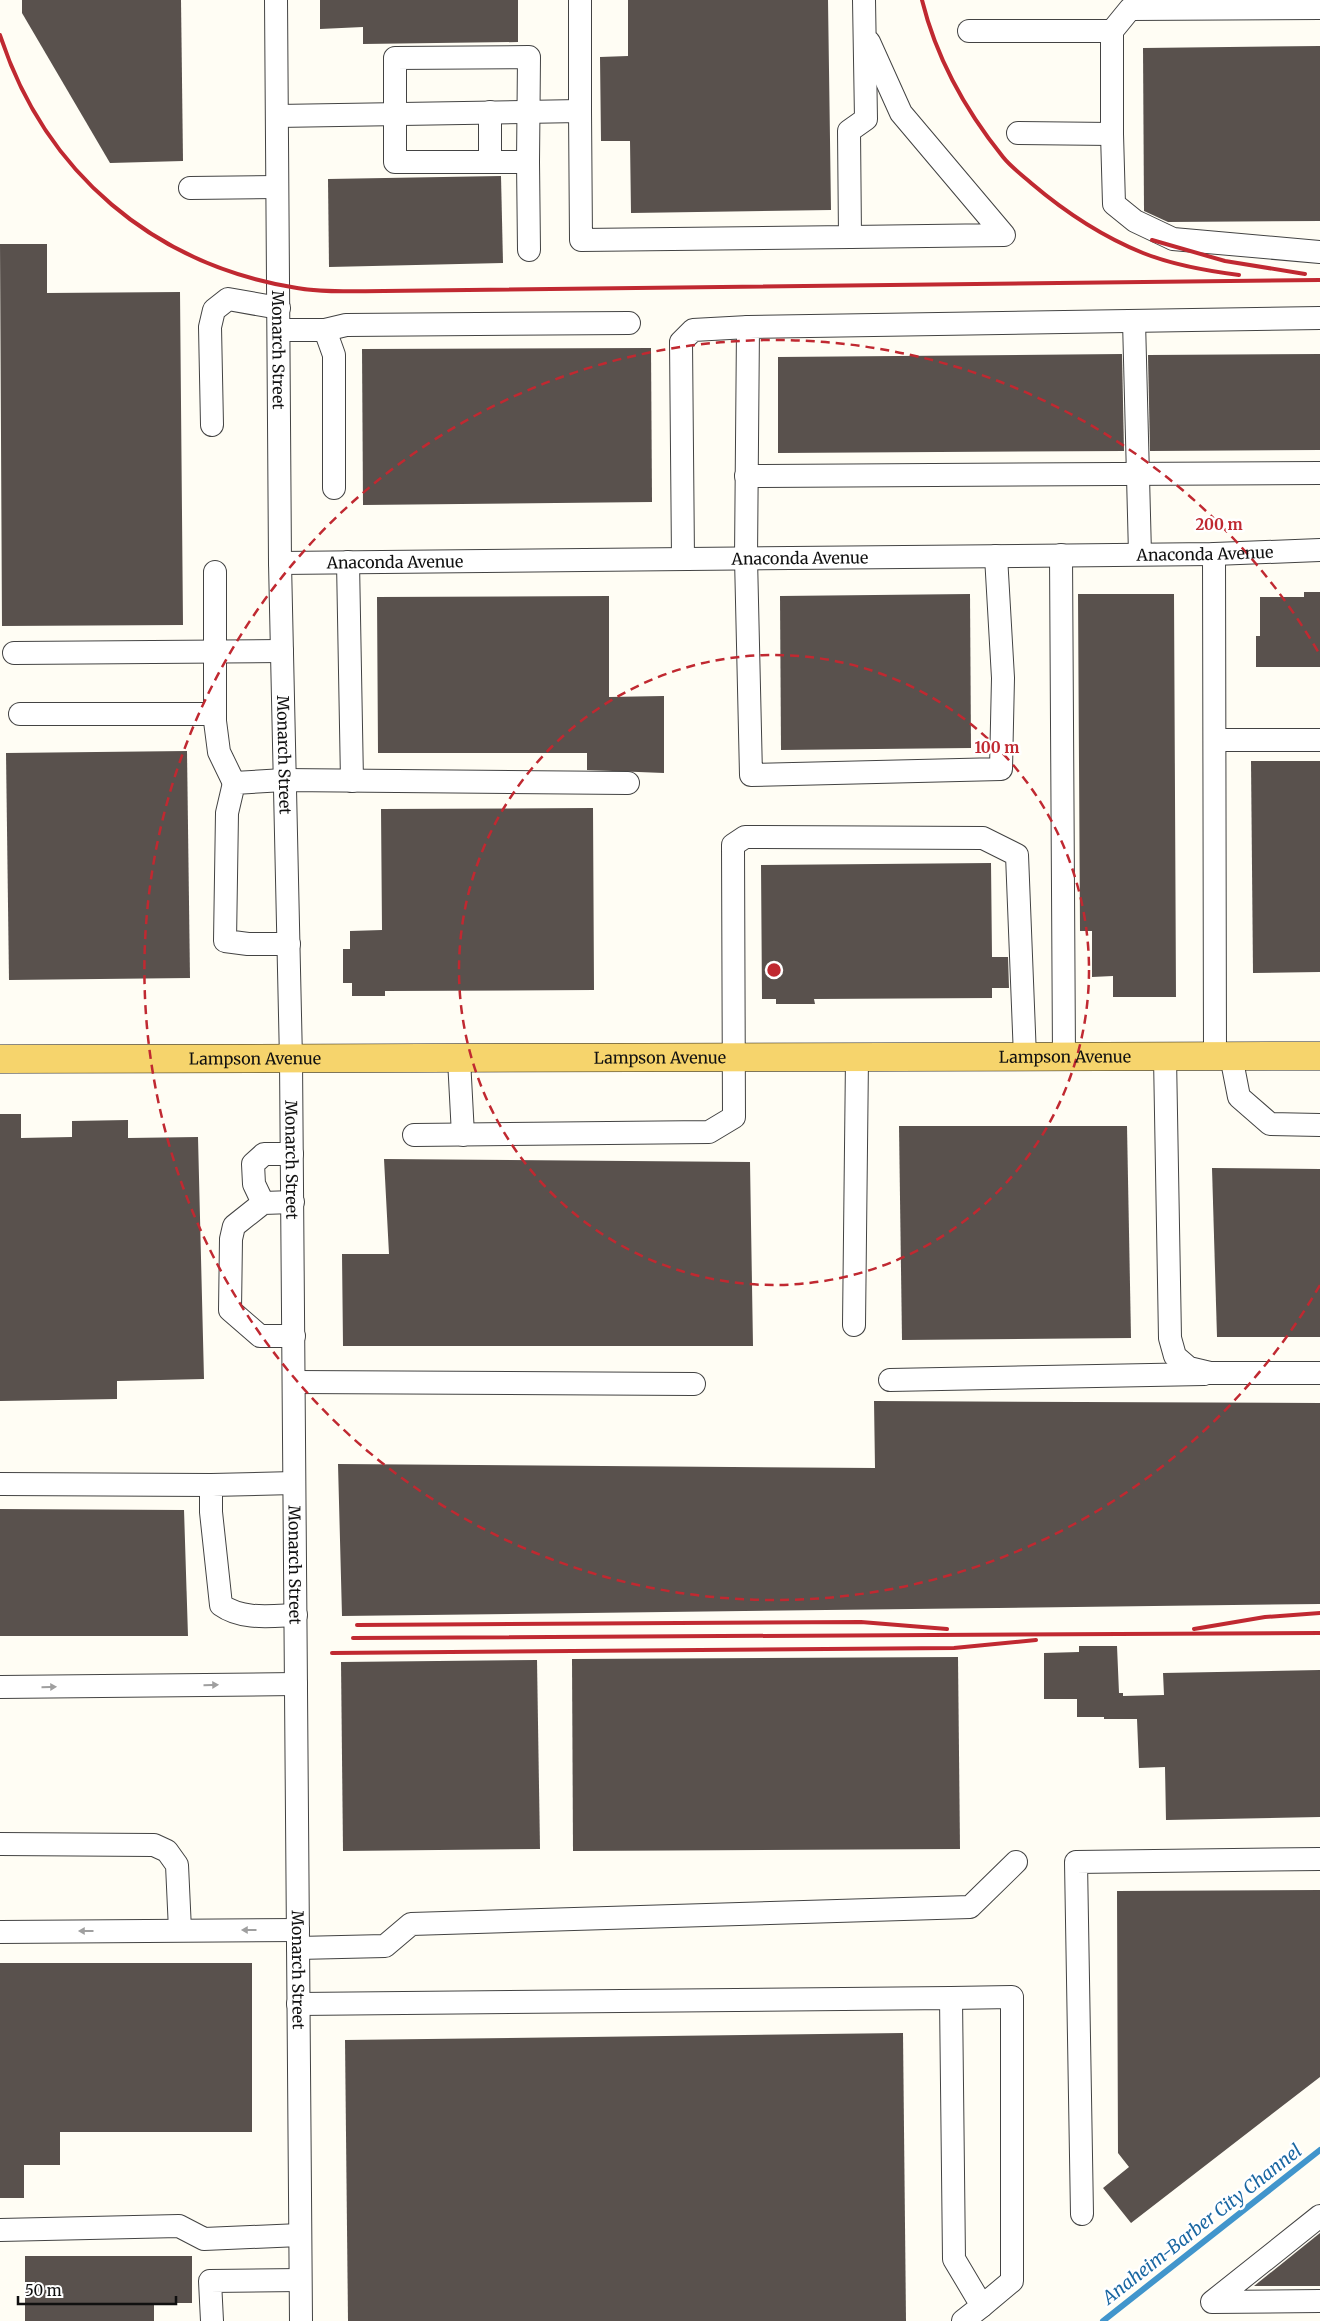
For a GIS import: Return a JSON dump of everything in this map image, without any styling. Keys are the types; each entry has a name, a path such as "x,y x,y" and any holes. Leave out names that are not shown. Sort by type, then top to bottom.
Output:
{"main road":[{"name":"Lampson Avenue","path":"0,1059 292,1060 1320,1056"}],"street":[{"name":"Monarch Street","path":"276,0 280,563 292,1060 300,2321"},
{"path":"580,0 582,240 1004,234 901,113 882,75 864,29"},
{"path":"850,237 849,131 866,119 864,0"},
{"path":"1320,8 1130,9 1112,30 1114,204 1135,220 1173,239 1320,252"},
{"path":"970,31 1112,30"},
{"path":"528,162 395,162 395,58 529,57 529,250"},
{"path":"277,116 580,111"},
{"path":"490,112 490,162"},
{"path":"1018,133 1112,134"},
{"path":"190,188 278,187"},
{"path":"212,425 210,327 214,310 228,299 279,308"},
{"path":"683,559 681,342 693,330 1320,318"},
{"path":"1134,321 1140,554"},
{"path":"279,330 325,330 346,325 629,323"},
{"path":"748,328 746,558 751,775 1001,769 1003,678 996,556"},
{"path":"325,330 334,355 334,488"},
{"path":"746,476 1320,473"},
{"name":"Anaconda Avenue","path":"280,563 1214,554 1320,550"},
{"path":"1214,554 1214,740 1223,1056 1239,1097 1270,1124 1320,1125"},
{"path":"1061,555 1064,1057"},
{"path":"348,562 352,781"},
{"path":"215,572 215,714 219,752 234,783 227,813 225,941 248,944 289,944"},
{"path":"14,653 282,651"},
{"path":"20,714 215,714"},
{"path":"1214,740 1320,740"},
{"path":"234,783 284,780 628,783"},
{"path":"414,1135 709,1132 734,1117 733,844 744,837 983,838 1017,855 1025,1057"},
{"path":"1165,1057 1170,1338 1176,1356 1189,1368 1210,1374"},
{"path":"854,1324 857,1058"},
{"path":"459,1059 463,1134"},
{"path":"263,1203 254,1184 253,1164 264,1154 292,1154"},
{"path":"293,1202 263,1203 234,1226 231,1239 230,1310 260,1336 294,1336"},
{"path":"890,1380 1320,1373"},
{"path":"294,1382 694,1384"},
{"path":"0,1484 211,1485 294,1483"},
{"path":"211,1485 211,1512 221,1605 233,1613 257,1616 296,1615"},
{"path":"0,1687 296,1684"},
{"path":"0,1844 154,1845 167,1851 176,1865 180,1930"},
{"path":"1082,2214 1076,1862 1320,1859"},
{"path":"0,1932 180,1930 384,1946 411,1924 970,1907 1016,1862"},
{"path":"298,2004 1012,1997 1012,2282 963,2321"},
{"path":"951,1998 954,2260 982,2306"},
{"path":"1320,2216 1212,2302 1320,2301"},
{"path":"0,2230 179,2226 204,2239 300,2235"},
{"path":"212,2321 210,2282 300,2280"}],"building":[{"path":"22,0 181,0 183,161 110,163 22,13"},
{"path":"320,0 518,0 518,42 363,44 363,27 320,29"},
{"path":"628,0 828,0 831,210 631,213 630,141 601,141 600,57 628,56"},
{"path":"1320,46 1320,221 1168,222 1144,211 1143,48"},
{"path":"501,176 503,263 329,267 328,179"},
{"path":"0,244 47,244 47,293 180,292 183,625 2,626"},
{"path":"651,348 652,502 363,505 362,349"},
{"path":"1122,354 1124,451 778,453 778,357"},
{"path":"1320,354 1320,450 1150,451 1148,355"},
{"path":"1304,592 1320,592 1320,667 1256,667 1256,636 1260,636 1260,597 1304,597"},
{"path":"970,594 971,748 781,750 780,596"},
{"path":"1078,594 1174,594 1176,997 1113,997 1113,976 1092,977 1092,931 1080,931"},
{"path":"609,596 609,697 664,696 664,773 587,770 587,753 378,753 377,597"},
{"path":"187,751 190,978 9,980 6,753"},
{"path":"1251,761 1320,761 1320,972 1253,973"},
{"path":"593,808 594,990 385,991 385,996 352,996 352,983 343,983 343,949 350,949 350,931 382,930 381,809"},
{"path":"991,863 992,957 1008,957 1009,988 992,988 992,998 814,999 815,1004 776,1004 776,999 762,999 761,865"},
{"path":"0,1114 21,1114 21,1138 72,1137 72,1121 128,1120 128,1138 198,1137 204,1379 117,1381 117,1399 0,1401"},
{"path":"899,1126 1127,1126 1131,1338 902,1340"},
{"path":"384,1159 750,1162 753,1346 343,1346 342,1254 389,1254"},
{"path":"1212,1168 1320,1169 1320,1337 1217,1337"},
{"path":"874,1401 1320,1403 1320,1604 342,1616 338,1464 875,1468"},
{"path":"0,1509 184,1510 188,1636 0,1636"},
{"path":"1079,1646 1117,1646 1119,1693 1123,1693 1123,1696 1164,1695 1163,1673 1320,1670 1320,1817 1166,1820 1165,1767 1139,1768 1137,1719 1077,1717 1077,1699 1044,1699 1044,1653 1079,1652"},
{"path":"958,1657 960,1849 573,1851 572,1659"},
{"path":"537,1660 540,1849 343,1851 341,1662"},
{"path":"1320,1890 1320,2077 1131,2223 1103,2188 1129,2167 1118,2153 1117,1891"},
{"path":"0,1963 252,1963 252,2132 60,2132 60,2165 24,2165 24,2198 0,2198"},
{"path":"903,2033 906,2321 348,2321 345,2040"},
{"path":"1320,2233 1320,2286 1254,2286"},
{"path":"25,2256 192,2256 192,2303 154,2303 154,2321 25,2321"}],"waterway":[{"name":"Anaheim-Barber City Channel","path":"1103,2321 1320,2150"}],"railway":[{"path":"922,0 935,42 954,83 989,139 1006,161 1017,171 1070,213 1113,239 1143,253 1178,264 1239,275"},
{"path":"0,35 20,85 45,130 76,170 112,205 152,234 197,258 245,276 297,288 319,291 352,291 1320,280"},
{"path":"1152,240 1225,261 1305,274"},
{"path":"1194,1629 1265,1617 1320,1613"},
{"path":"357,1625 861,1622 947,1629"},
{"path":"353,1638 1320,1633"},
{"path":"332,1653 954,1648 1036,1640"}]}
